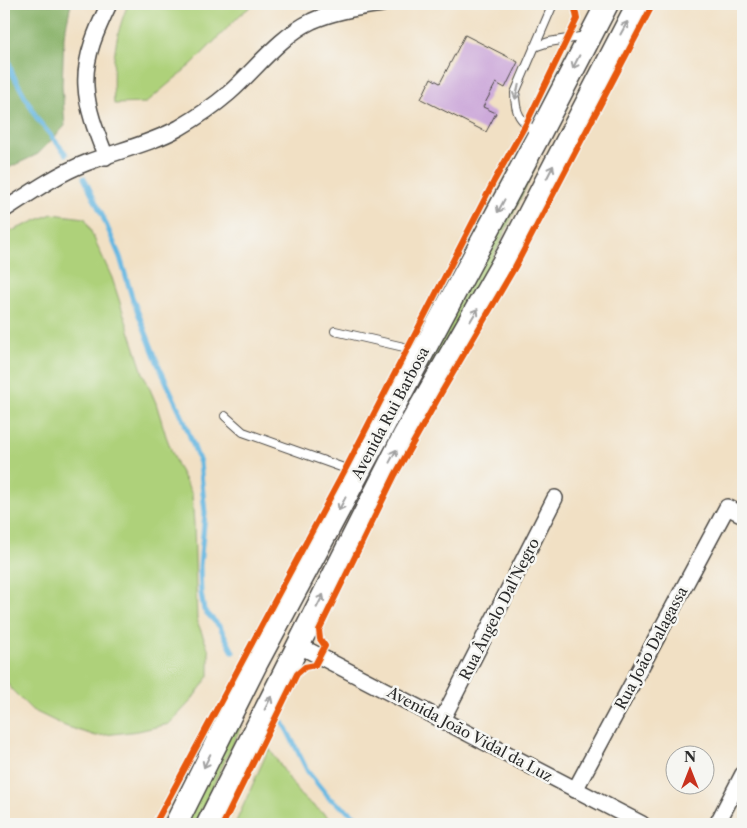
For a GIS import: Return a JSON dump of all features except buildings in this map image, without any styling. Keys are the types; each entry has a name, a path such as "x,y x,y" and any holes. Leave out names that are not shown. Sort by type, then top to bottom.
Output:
{"main road":[{"name":"Avenida Rui Barbosa","path":"176,824 257,662 607,4"},
{"name":"Avenida Rui Barbosa","path":"208,824 400,444 512,247 638,4"}],"street":[{"path":"106,157 89,105 86,85 88,56 98,26 109,4"},
{"path":"4,210 61,175 87,163 151,141 178,128 204,112 229,93 294,32 312,21 336,12 382,4"},
{"name":"Rua Ângelo Dal'Negro","path":"442,720 555,498"},
{"name":"Rua João Dalagassa","path":"575,790 727,507 743,515"},
{"name":"Avenida João Vidal da Luz","path":"298,645 642,824"},
{"path":"717,824 743,774"}],"lane":[{"path":"539,135 522,121 515,108 515,93 553,4"},
{"path":"534,47 549,42 590,35"},
{"path":"335,330 423,352"},
{"path":"225,416 243,432 358,473"}],"green space":[{"path":"4,4 71,4 64,36 62,85 65,126 38,154 4,170"},
{"path":"128,4 254,4 240,15 193,63 146,103 114,104 113,77 116,42"},
{"path":"538,161 492,260 428,373 423,369 467,282"},
{"path":"52,214 85,218 112,278 143,373 156,403 177,465 192,494 197,621 209,651 209,676 190,702 169,724 138,731 96,736 65,726 32,710 10,688 4,676 4,234"},
{"path":"234,724 241,727 195,824 183,824"},
{"path":"269,748 300,795 337,824 235,824"}],"waterway":[{"path":"4,43 12,73 38,120 66,154"},
{"path":"84,178 120,257 132,297 158,364 183,418 200,463 205,513 200,566 201,593 204,610 220,627 233,652"},
{"path":"283,722 308,772 329,798 367,824"}],"cycle path":[{"path":"155,824 346,468 494,181 526,124 577,19 574,4"},
{"path":"223,824 297,674 305,667 315,665 325,646 320,639 319,630 395,475 515,267 653,4"}]}
